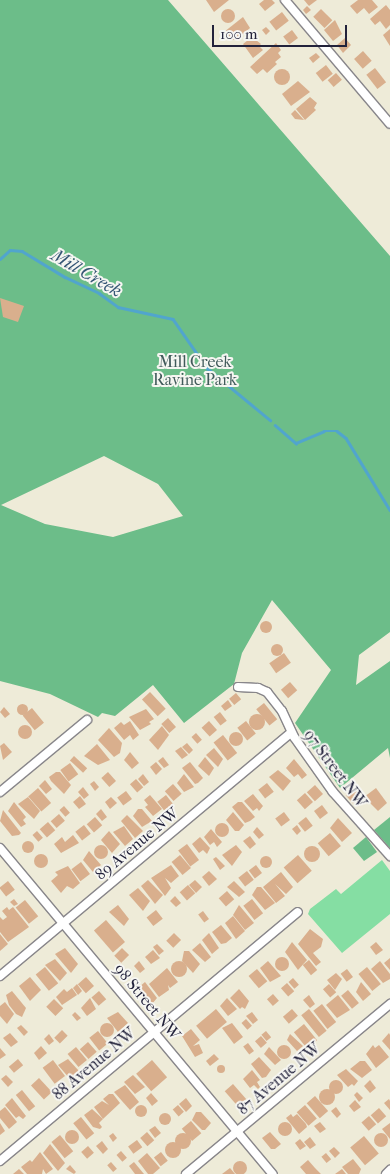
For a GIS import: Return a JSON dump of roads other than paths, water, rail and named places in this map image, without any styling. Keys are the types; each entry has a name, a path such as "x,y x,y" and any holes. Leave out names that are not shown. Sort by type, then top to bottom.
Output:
{"street":[{"path":"286,0 390,124"},
{"name":"97 Street NW","path":"238,686 258,688 267,692 282,711 291,733 333,792 390,856"},
{"path":"0,792 87,720"},
{"name":"89 Avenue NW","path":"0,976 291,733"},
{"name":"98 Street NW","path":"0,848 273,1174"},
{"name":"88 Avenue NW","path":"0,1161 298,912"},
{"name":"87 Avenue NW","path":"186,1174 390,1004"},
{"path":"386,1174 390,1170"}],"waterway":[{"name":"Mill Creek","path":"0,259 10,250 22,251 65,277 99,293 118,307 173,319 207,368 270,420"},
{"name":"Mill Creek","path":"275,425 296,443 324,431 337,431 346,438 390,510"}],"park label":[{"name":"Mill Creek Ravine Park","path":"195,371"}]}
